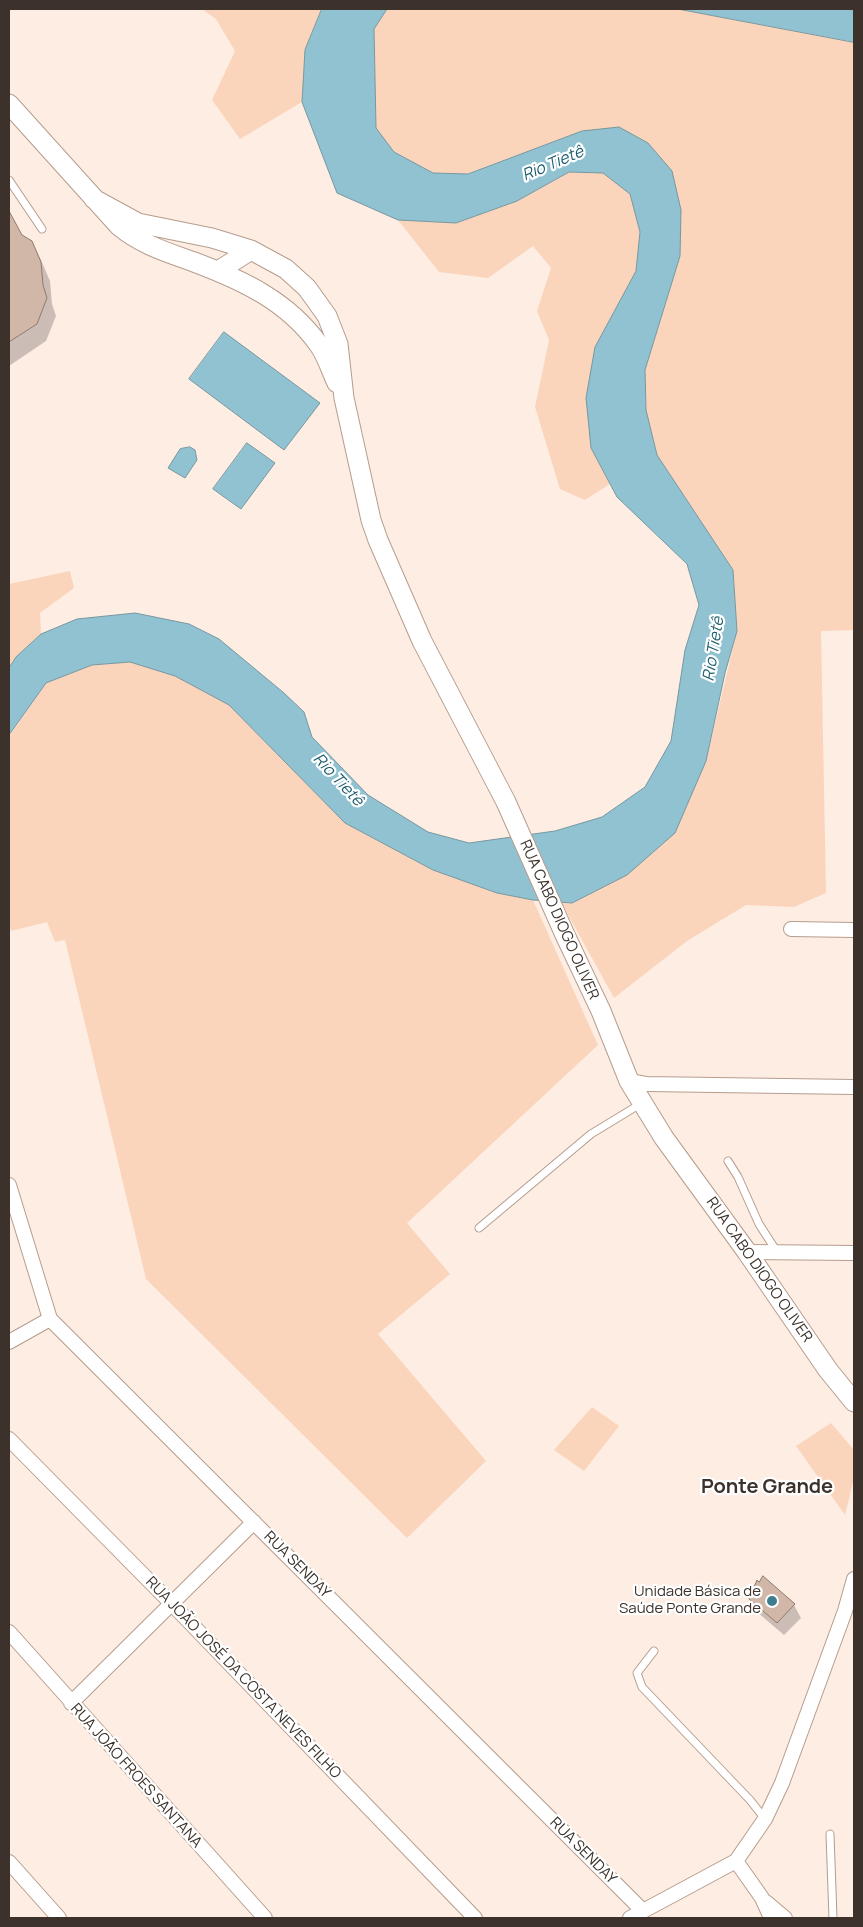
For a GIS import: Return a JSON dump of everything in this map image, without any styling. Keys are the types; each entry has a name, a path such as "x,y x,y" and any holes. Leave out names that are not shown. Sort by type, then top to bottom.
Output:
{"main road":[{"name":"RUA CABO DIOGO OLIVER","path":"9,104 118,226 134,238 151,247 218,271 270,296 298,319 320,346 344,398"},
{"name":"RUA CABO DIOGO OLIVER","path":"94,199 138,223 212,238 251,250 286,269 307,288 327,316 338,344 344,398 371,520 378,540 422,640 506,802 601,1011 629,1081 664,1138 747,1252 828,1370 854,1402"},
{"path":"218,271 251,250"}],"street":[{"path":"791,929 854,930"},
{"path":"629,1081 646,1084 854,1087"},
{"name":"RUA SENDAY","path":"9,1185 50,1319 643,1911"},
{"path":"747,1252 854,1253"},
{"path":"9,1342 50,1319"},
{"path":"828,1370 854,1411"},
{"name":"RUA JOÃO JOSÉ DA COSTA NEVES FILHO","path":"9,1439 172,1604 469,1917"},
{"path":"71,1703 254,1522"},
{"path":"630,1918 736,1861 765,1819 782,1783 850,1616 854,1580"},
{"name":"RUA JOÃO FROES SANTANA","path":"9,1632 265,1918"},
{"path":"736,1861 762,1898 771,1918"},
{"path":"9,1862 59,1918"},
{"path":"762,1898 785,1918"}],"lane":[{"path":"9,180 42,229"},
{"path":"479,1228 591,1134 642,1103"},
{"path":"728,1161 738,1177 760,1224 778,1252"},
{"path":"654,1651 637,1673 642,1687 750,1800 765,1819"},
{"path":"830,1834 832,1918"}],"shaded area":[{"path":"202,9 322,9 305,50 302,102 240,139 212,100 235,51 216,19"},
{"path":"387,9 678,9 854,42 854,630 821,631 826,893 794,907 746,905 687,941 614,998 561,902 573,903 706,761 737,631 733,570 657,455 646,410 645,370 680,256 582,131 467,174 433,173 394,152 376,128 374,29"},
{"path":"569,172 603,173 630,194 640,232 636,271 595,347 591,448 610,484 585,500 560,489 535,407 549,340 537,311 551,268 533,246 488,278 439,272 398,220 456,223 517,201"},
{"path":"70,571 74,588 40,613 41,634 16,657 9,668 9,584"},
{"path":"130,662 175,676 229,705 345,823 433,870 497,893 533,900 598,1045 407,1223 450,1274 378,1334 486,1461 407,1538 146,1279 65,940 55,942 47,922 11,931 9,924 9,737 46,683 92,665"},
{"path":"592,1407 619,1426 584,1471 554,1450"},
{"path":"831,1423 854,1450 854,1478 845,1515 796,1446"}],"water":[{"name":"Rio Tietê","path":"322,9 387,9 374,29 376,128 394,152 433,173 468,174 582,131 619,127 648,143 672,171 681,210 680,256 645,370 646,410 657,455 733,570 737,631 725,673 706,761 675,833 627,875 572,903 533,900 497,893 433,870 345,823 229,705 175,676 130,662 92,665 46,683 9,735 9,668 16,657 41,634 77,619 135,613 189,624 219,639 304,712 312,737 368,795 428,832 469,843 555,831 602,817 645,787 671,741 685,650 699,605 687,564 617,497 591,448 586,398 595,347 636,271 640,232 630,194 603,173 569,172 517,201 456,223 398,220 337,193 302,102 305,50"},
{"path":"678,9 854,9 854,42"},
{"path":"224,332 320,403 284,450 189,379"},
{"path":"247,443 275,463 241,509 213,489"},
{"path":"190,447 195,450 197,460 185,478 168,468 180,449"}],"building":[{"path":"9,211 22,235 32,241 41,262 43,285 47,298 37,324 9,342"},
{"name":"Unidade Básica de Saúde Ponte Grande","path":"763,1576 795,1604 777,1623 749,1599 757,1580 759,1582"}],"place":[{"name":"Unidade Básica de Saúde Ponte Grande","path":"772,1601"}],"district":[{"name":"Ponte Grande","path":"767,1487"}]}
